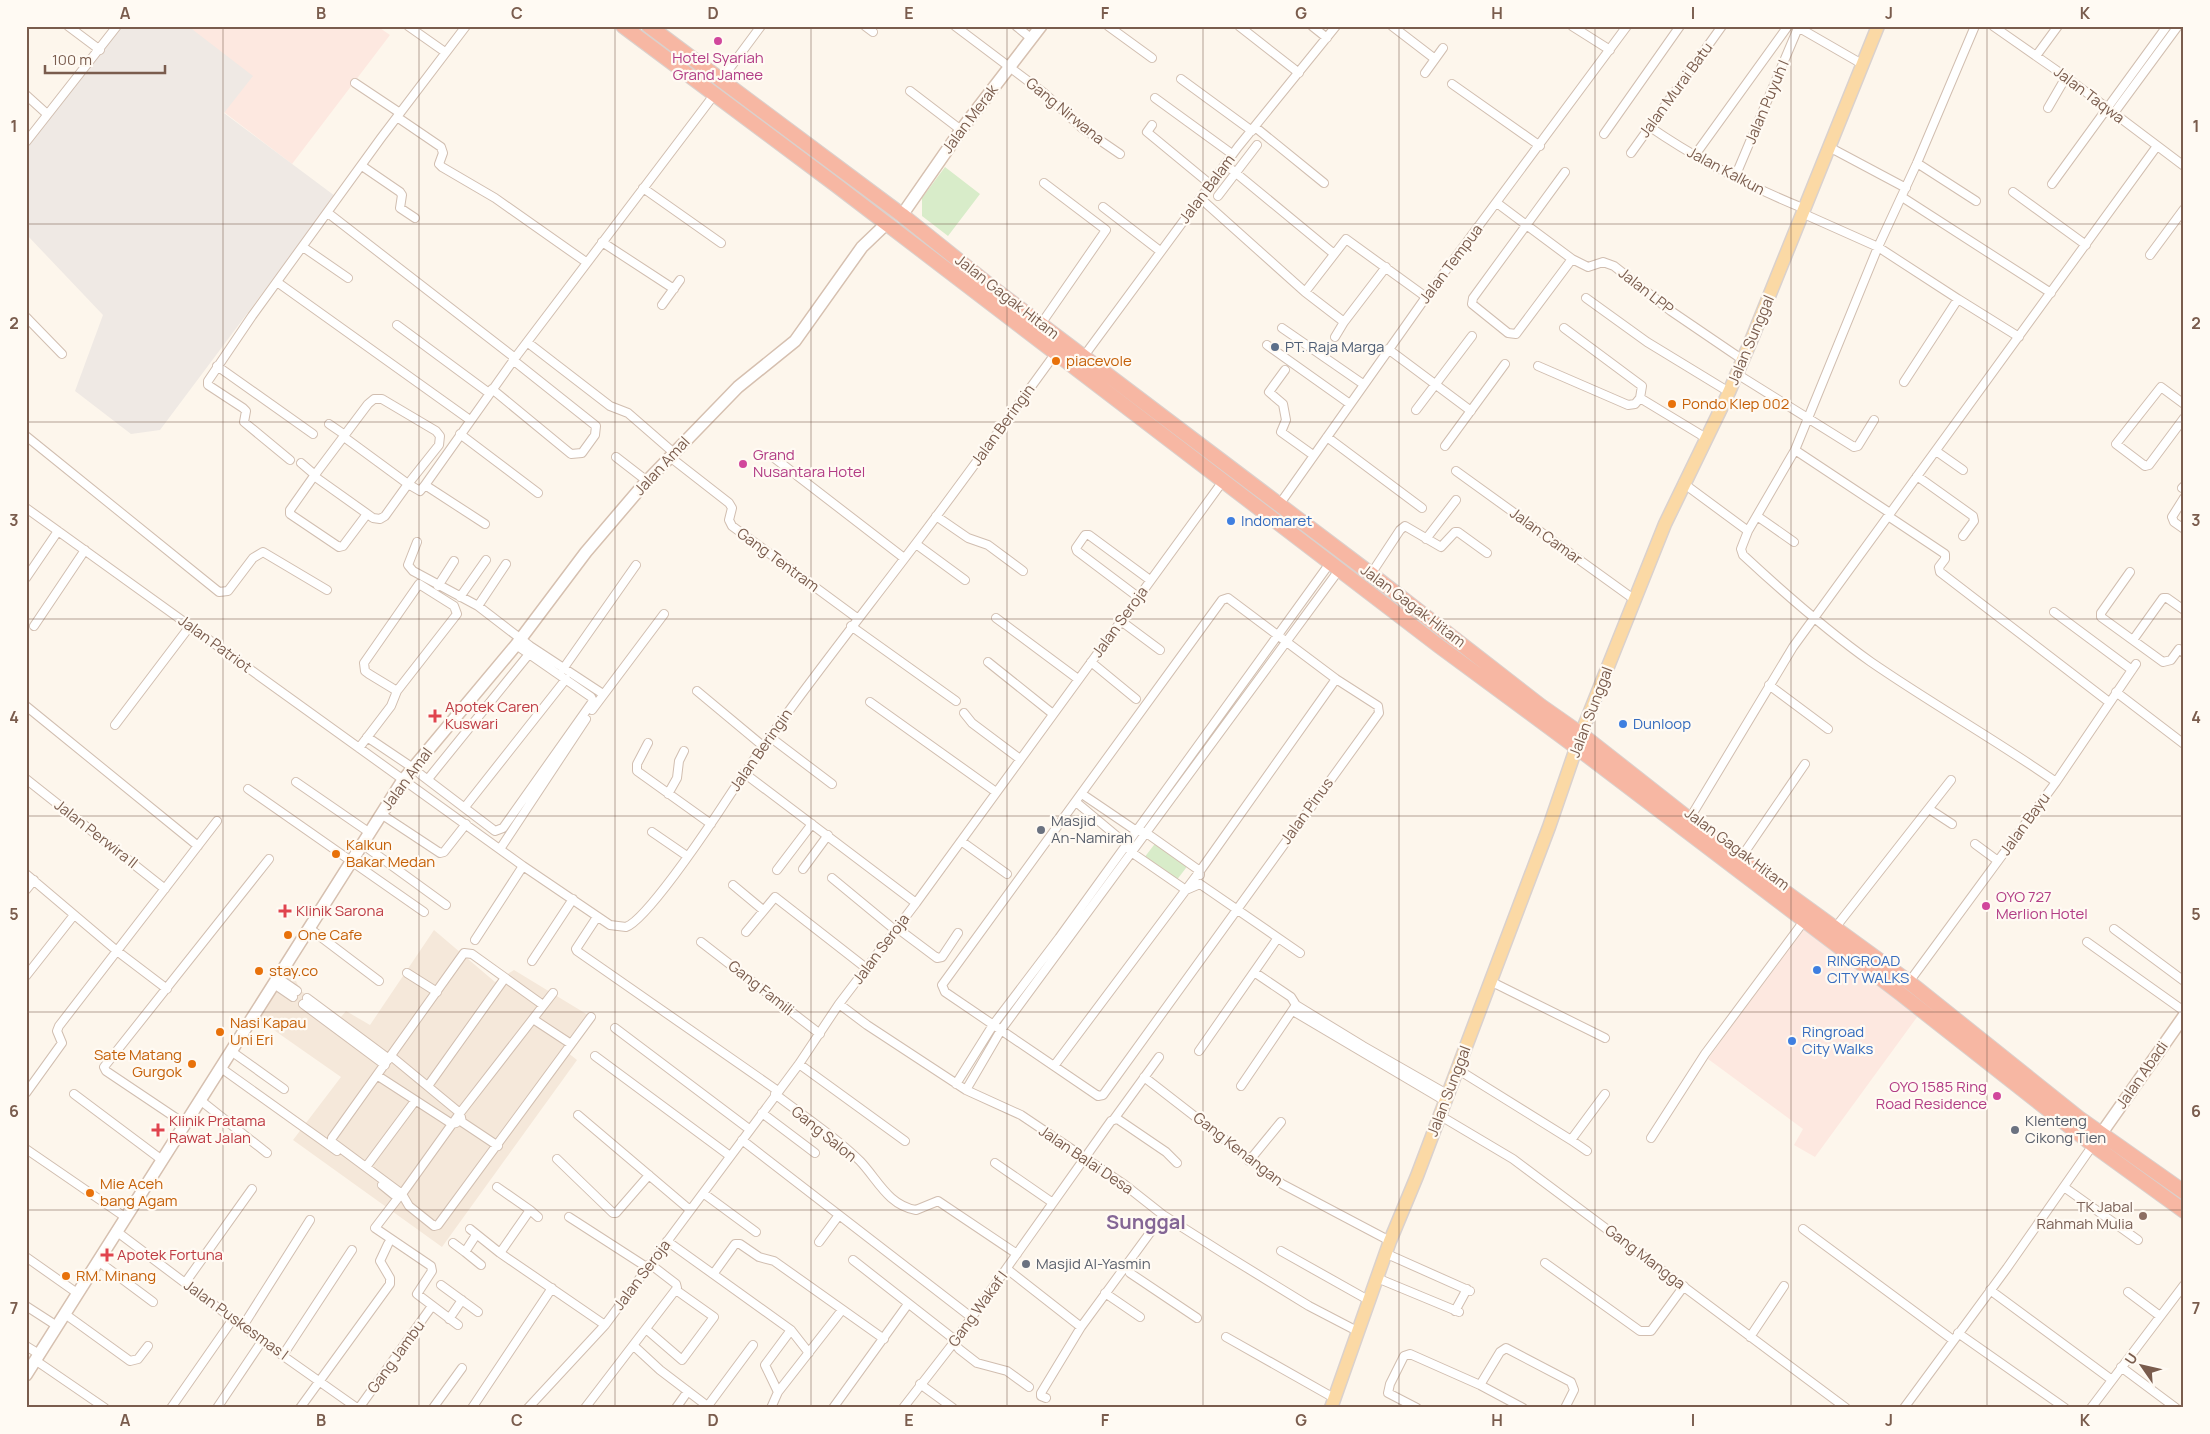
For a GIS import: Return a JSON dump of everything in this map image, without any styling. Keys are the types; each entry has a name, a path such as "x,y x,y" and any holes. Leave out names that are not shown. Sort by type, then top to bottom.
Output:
{"highway":[{"name":"Jalan Gagak Hitam","path":"623,26 1334,566 1690,818 1740,859 1909,982 1994,1048 2097,1139 2184,1210"},
{"name":"Jalan Gagak Hitam","path":"649,26 902,215 975,274 1370,574 1540,706 1579,740 1804,921 1985,1060 2097,1139 2184,1192"},
{"path":"1150,426 1159,413"},
{"path":"1985,1060 1994,1048"}],"main road":[{"name":"Jalan Sunggal","path":"1333,1403 1390,1241 1440,1115 1561,793 1579,740 1683,483 1743,360 1878,26"}],"street":[{"path":"68,26 100,50"},
{"path":"26,142 117,26"},
{"path":"408,26 446,52"},
{"path":"290,460 245,423 246,411 243,408 208,385 208,381 277,282 466,26"},
{"path":"721,80 761,26"},
{"path":"865,26 873,32"},
{"name":"Gang Nirwana","path":"954,26 1044,93 1082,128 1120,154"},
{"path":"1016,26 1032,38"},
{"name":"Jalan Merak","path":"902,215 961,130 1041,26"},
{"path":"1108,26 1152,58"},
{"path":"1239,26 1300,74"},
{"path":"1312,26 1327,38"},
{"name":"Jalan Balam","path":"1084,356 1232,154 1300,74 1336,26"},
{"path":"1392,26 1435,59"},
{"path":"1572,26 1610,50"},
{"name":"Jalan Tempua","path":"1278,505 1426,296 1540,146 1627,26"},
{"path":"1604,134 1680,26"},
{"name":"Jalan Murai Batu","path":"1631,153 1722,26"},
{"path":"1695,156 1788,26"},
{"path":"1976,26 1878,248 1795,450 1741,546 1743,555 1813,618 1870,661 1931,702 1996,740 2056,782"},
{"name":"Jalan Taqwa","path":"1993,26 2066,77 2184,166"},
{"path":"2036,56 2058,26"},
{"path":"2052,184 2106,107 2167,26"},
{"path":"2114,113 2178,26"},
{"path":"1797,27 1862,64"},
{"name":"Jalan Puyuh I","path":"1735,177 1797,27"},
{"path":"1425,73 1443,48"},
{"path":"2048,108 2066,77"},
{"path":"1181,79 1253,129 1324,183"},
{"path":"355,82 441,146 443,153 439,164 442,167 495,198 586,262"},
{"path":"1452,84 1540,146"},
{"path":"910,92 961,130"},
{"path":"26,95 47,114"},
{"path":"329,424 420,491 526,342 714,95"},
{"path":"1155,98 1232,154"},
{"path":"1152,125 1148,132 1210,184"},
{"name":"Jalan Kalkun","path":"1650,127 1695,156 1878,248 2019,337"},
{"path":"1218,196 1257,145"},
{"path":"1690,818 1769,685 1813,618 2157,146"},
{"path":"1829,147 1906,188"},
{"path":"1917,163 1976,202"},
{"path":"1225,164 1333,253"},
{"path":"362,166 400,192 402,195 400,208 415,218"},
{"path":"1565,172 1472,300 1472,305 1508,333 1514,335 1519,331 1572,259"},
{"path":"1042,324 1106,230 1044,183"},
{"path":"643,188 721,243"},
{"path":"2013,192 2086,245"},
{"path":"1902,197 2051,293"},
{"path":"1200,198 1305,292 1344,322"},
{"name":"Jalan LPP","path":"1497,203 1572,259 1588,267 1603,262 1614,266 1671,311 1743,360"},
{"path":"1103,207 1160,251"},
{"path":"2150,255 2184,209"},
{"path":"328,213 596,426 595,435 582,453 571,454 491,391 397,325"},
{"name":"Jalan Amal","path":"26,1374 403,780 416,771 605,530 647,481 744,381 795,340 857,254 886,224"},
{"path":"1305,292 1333,253 1347,239 1426,296"},
{"path":"602,242 674,289"},
{"path":"303,247 348,278"},
{"path":"1335,337 1344,322 1386,267"},
{"path":"662,305 680,280"},
{"path":"277,282 470,420"},
{"path":"1586,298 1647,342 1729,392"},
{"path":"1904,382 1958,299"},
{"path":"26,317 62,354"},
{"path":"1282,328 1363,384"},
{"path":"1538,366 1628,405 1635,404 1640,398 1642,386 1564,328"},
{"path":"1416,410 1472,336"},
{"name":"Gang Tentram","path":"526,342 610,406 628,413 672,455 729,503 732,508 729,520 732,526 857,618"},
{"path":"1267,345 1350,404"},
{"path":"1388,349 1471,411"},
{"name":"Jalan Beringin","path":"403,780 597,917 615,927 632,925 643,915 687,856 763,746 857,618 916,544 1055,354"},
{"path":"1445,446 1506,364"},
{"path":"217,366 313,434"},
{"path":"1285,370 1269,392 1283,404 1286,420 1281,432 1313,455"},
{"path":"1737,374 1809,417 1854,447 1858,446 1874,420"},
{"path":"2184,404 2160,387 2116,444 2145,466 2149,465 2184,418"},
{"path":"301,463 315,475 367,514 373,518 380,519 385,516 439,445 440,436 436,431 377,398 370,401 345,436 315,475 290,510 290,514 339,548 343,546 367,514"},
{"path":"1640,398 1706,438"},
{"path":"460,434 538,493"},
{"path":"26,436 219,592 228,591 253,558 263,552 327,590"},
{"path":"1327,437 1422,508"},
{"path":"1795,450 1945,554 1945,559 1939,567 1940,572 2109,702"},
{"path":"1936,451 1963,470"},
{"path":"616,457 647,481"},
{"path":"773,458 904,558"},
{"name":"Jalan Camar","path":"1456,471 1635,600"},
{"path":"1917,476 1973,516 1974,522 1963,536"},
{"name":"Jalan Seroja","path":"528,1408 605,1325 799,1064 839,1004 916,903 1223,481"},
{"path":"1683,483 1748,531"},
{"path":"425,485 485,524"},
{"path":"2184,498 2172,517 2174,522 2184,529"},
{"path":"1426,539 1456,500"},
{"name":"Jalan Patriot","path":"26,508 403,780"},
{"path":"936,516 968,538 988,546 1023,571"},
{"path":"1757,516 1794,542"},
{"path":"1370,574 1402,528 1409,527 1426,539 1443,547 1455,532 1458,532 1487,553"},
{"path":"26,578 58,531"},
{"path":"1138,597 1076,551 1085,535 1089,535 1150,580"},
{"path":"367,737 428,779 495,831 503,828 592,702 591,697 529,654 478,606 421,577 409,566 417,542"},
{"path":"916,544 965,580"},
{"path":"34,626 85,550"},
{"path":"460,596 486,560"},
{"path":"438,586 454,561"},
{"path":"478,606 506,564"},
{"path":"563,669 636,565"},
{"path":"966,1090 1001,1030 1125,843 1320,576 1334,566"},
{"path":"956,1084 993,1025 1131,852 1329,583 1334,566"},
{"path":"2130,572 2101,616 2163,662 2171,660 2181,651 2184,642"},
{"path":"1320,576 1329,583"},
{"path":"359,748 394,702 397,691 457,614 454,606 419,584 364,663 365,671 397,691"},
{"path":"1229,598 1277,635 1336,679 1200,871 1054,1066 945,992 942,985 1222,600 1229,598"},
{"path":"2133,640 2163,598 2167,598 2184,610"},
{"name":"Jalan Bayu","path":"1909,982 2056,782 2134,667 2054,612"},
{"path":"500,849 603,694 664,614"},
{"path":"996,618 1078,679"},
{"path":"1121,621 1160,650"},
{"path":"115,725 190,626"},
{"path":"851,626 956,702"},
{"path":"518,642 603,694"},
{"path":"428,779 529,654"},
{"path":"988,662 1052,714"},
{"path":"1091,662 1136,699"},
{"path":"465,807 566,679"},
{"name":"Jalan Pinus","path":"1054,1066 1096,1096 1103,1094 1379,713 1378,706 1336,679"},
{"path":"1769,685 1828,729"},
{"path":"696,691 763,746"},
{"path":"2116,692 2184,744"},
{"path":"870,702 996,792"},
{"path":"26,706 198,846"},
{"path":"964,713 972,723 1020,759"},
{"path":"1214,722 1222,728"},
{"path":"770,737 832,784"},
{"path":"648,743 637,764 637,771 710,824"},
{"path":"668,794 677,778 679,761 684,751"},
{"path":"1740,859 1805,764"},
{"path":"744,773 916,903"},
{"name":"Jalan Perwira II","path":"26,779 165,889"},
{"path":"1835,928 1951,780"},
{"path":"296,782 370,833"},
{"path":"248,789 424,912"},
{"path":"1082,794 1135,830 1145,832 1200,871"},
{"path":"1076,802 1125,843 1131,852 1186,890"},
{"path":"1929,809 1952,824"},
{"path":"381,814 440,853 444,852 466,824"},
{"path":"26,1093 62,1043 57,1031 59,1026 217,821"},
{"path":"777,870 812,824"},
{"path":"652,832 687,856"},
{"path":"803,869 828,835"},
{"path":"961,841 1007,874"},
{"path":"362,844 446,905"},
{"path":"1974,844 1998,861"},
{"path":"185,1124 104,1068 269,859"},
{"path":"475,940 523,866"},
{"path":"1200,871 1200,884"},
{"path":"26,874 117,952 167,989"},
{"path":"832,878 896,929 937,958 942,957 958,933"},
{"path":"26,890 34,880"},
{"path":"1200,884 1277,939 1300,953"},
{"path":"1186,890 1200,884"},
{"path":"733,886 763,910"},
{"path":"746,932 776,897 866,968"},
{"path":"532,961 574,899"},
{"path":"26,976 74,915"},
{"name":"Gang Salon","path":"597,917 576,948 577,951 777,1093 860,1161 885,1193 900,1204 919,1210 932,1202 938,1201 1017,1254"},
{"path":"1651,1138 1705,1054 1804,921"},
{"path":"308,928 379,981"},
{"path":"2114,929 2184,981"},
{"path":"1199,1051 1277,939"},
{"name":"Gang Famili","path":"701,942 820,1034"},
{"path":"2087,942 2184,1011"},
{"path":"543,1005 472,954 464,953 332,1141 402,1194 409,1206 434,1226 438,1225 592,1017"},
{"path":"1254,972 1292,997 1295,1008 1446,1098"},
{"path":"407,973 437,992"},
{"path":"428,1086 505,978"},
{"path":"276,981 295,994"},
{"path":"1490,981 1605,1038"},
{"path":"402,1194 460,1113 552,992"},
{"path":"305,1001 428,1086 460,1113 462,1122 498,1146"},
{"name":"Jalan Balai Desa","path":"839,1004 867,1025 956,1084 1021,1115 1125,1185 1163,1215 1309,1306 1359,1332"},
{"path":"1241,1086 1295,1008"},
{"name":"Jalan Abadi","path":"2097,1139 2184,1016"},
{"path":"533,1019 571,1044"},
{"path":"616,1028 749,1129"},
{"path":"231,1051 284,1089"},
{"path":"595,1056 730,1156"},
{"name":"Gang Wakaf I","path":"903,1408 920,1384 956,1341 1084,1158 1159,1057"},
{"path":"799,1064 905,1141"},
{"path":"221,1068 398,1197 375,1228 431,1266 432,1271 417,1294 458,1325"},
{"path":"1457,1069 1587,1151"},
{"path":"378,1076 452,1124 462,1122"},
{"name":"Gang Kenangan","path":"1144,1077 1282,1184 1390,1241"},
{"path":"74,1094 162,1160"},
{"path":"1571,1140 1605,1094"},
{"path":"200,1100 267,1153"},
{"path":"366,1167 415,1101"},
{"path":"762,1113 815,1153"},
{"path":"578,1115 690,1210"},
{"name":"Gang Mangga","path":"1440,1115 1513,1159 1846,1408"},
{"path":"1114,1119 1159,1147 1177,1163"},
{"path":"1249,1160 1281,1122"},
{"path":"1904,1408 2097,1139"},
{"path":"742,1140 972,1317"},
{"path":"26,1148 124,1217"},
{"path":"557,1159 613,1213 616,1213 649,1175"},
{"path":"995,1163 1053,1204"},
{"path":"497,1187 538,1217"},
{"path":"2064,1187 2138,1240"},
{"path":"185,1283 252,1189"},
{"path":"703,1193 756,1232"},
{"path":"500,1253 530,1210"},
{"path":"819,1242 839,1215"},
{"path":"1046,1398 1041,1396 1041,1393 1081,1328 1163,1215"},
{"path":"569,1217 676,1284 676,1290 588,1407"},
{"path":"243,1326 310,1220"},
{"path":"470,1229 500,1253 605,1325"},
{"path":"1803,1229 1953,1340"},
{"name":"Jalan Puskesmas I","path":"116,1231 262,1341 358,1408"},
{"path":"465,1252 476,1235"},
{"path":"667,1241 791,1330 809,1353"},
{"path":"453,1243 482,1265"},
{"path":"714,1273 735,1244 738,1243 760,1257 774,1261 884,1339"},
{"path":"300,1408 390,1284 390,1278 380,1261 388,1244"},
{"path":"283,1355 352,1250"},
{"path":"1281,1251 1370,1301"},
{"path":"1377,1278 1457,1311 1468,1290 1386,1254"},
{"path":"26,1257 77,1292"},
{"path":"853,1260 956,1341 959,1349 977,1363 1007,1371 1029,1387"},
{"path":"98,1261 153,1302"},
{"path":"1545,1263 1640,1331 1651,1331 1658,1324 1684,1286"},
{"path":"1007,1270 1081,1328"},
{"path":"1130,1273 1197,1318"},
{"path":"441,1285 478,1312"},
{"path":"2091,1408 2184,1285"},
{"path":"1750,1337 1784,1286"},
{"path":"472,1408 552,1288"},
{"path":"646,1329 682,1360 689,1352 714,1316 676,1290"},
{"path":"1990,1290 2112,1380"},
{"path":"2128,1292 2160,1316"},
{"path":"1106,1293 1140,1317"},
{"path":"450,1319 462,1300"},
{"path":"834,1408 908,1304"},
{"path":"26,1306 57,1326"},
{"name":"Gang Jambu","path":"358,1408 432,1306"},
{"path":"771,1408 778,1392 842,1310"},
{"path":"64,1314 130,1360 138,1359 148,1346"},
{"path":"171,1408 233,1319"},
{"path":"778,1392 765,1365 791,1330"},
{"path":"1958,1333 2066,1408"},
{"path":"1226,1337 1333,1403"},
{"path":"217,1408 262,1341"},
{"path":"634,1346 704,1404 709,1404 753,1345"},
{"path":"26,1346 37,1357 101,1407"},
{"path":"1480,1385 1500,1352 1506,1348 1571,1382 1574,1390 1565,1408"},
{"path":"1417,1408 1388,1393 1390,1384 1404,1356 1410,1354 1421,1357 1480,1385 1523,1408"},
{"path":"434,1408 462,1368"},
{"path":"2121,1368 2175,1407"},
{"path":"920,1384 953,1408"},
{"path":"676,1408 688,1391"}],"shaded area":[{"path":"119,26 188,26 253,76 224,113 335,196 160,430 131,434 75,391 103,315 26,234 26,146"},
{"path":"188,26 377,26 390,35 292,164 224,112"},
{"path":"1803,926 1920,1013 1815,1157 1794,1145 1803,1129 1708,1059"},
{"path":"434,930 495,982 514,970 588,1015 562,1048 577,1060 442,1247 293,1140 341,1077 258,1019 286,974 296,981 301,991 341,1017 346,1011 370,1025"}],"green space":[{"path":"945,167 980,194 948,236 922,216 922,198"},
{"path":"1157,841 1189,864 1176,881 1144,858"}],"place":[{"name":"Hotel Syariah Grand Jamee","path":"718,41"},
{"name":"PT. Raja Marga","path":"1275,347"},
{"name":"piacevole","path":"1056,361"},
{"name":"Pondo Klep 002","path":"1672,404"},
{"name":"Grand Nusantara Hotel","path":"743,464"},
{"name":"Indomaret","path":"1231,521"},
{"name":"Apotek Caren Kuswari","path":"435,716"},
{"name":"Dunloop","path":"1623,724"},
{"name":"Masjid An-Namirah","path":"1041,830"},
{"name":"Kalkun Bakar Medan","path":"336,854"},
{"name":"OYO 727 Merlion Hotel","path":"1986,906"},
{"name":"Klinik Sarona","path":"285,911"},
{"name":"One Cafe","path":"288,935"},
{"name":"RINGROAD CITY WALKS","path":"1817,970"},
{"name":"stay.co","path":"259,971"},
{"name":"Nasi Kapau Uni Eri","path":"220,1032"},
{"name":"Ringroad City Walks","path":"1792,1041"},
{"name":"Sate Matang Gurgok","path":"192,1064"},
{"name":"OYO 1585 Ring Road Residence","path":"1997,1096"},
{"name":"Klinik Pratama Rawat Jalan","path":"158,1130"},
{"name":"Klenteng Cikong Tien","path":"2015,1130"},
{"name":"Mie Aceh bang Agam","path":"90,1193"},
{"name":"TK Jabal Rahmah Mulia","path":"2143,1216"},
{"name":"Apotek Fortuna","path":"107,1255"},
{"name":"Masjid Al-Yasmin","path":"1026,1264"},
{"name":"RM. Minang","path":"66,1276"}],"district":[{"name":"Sunggal","path":"1146,1222"}]}
